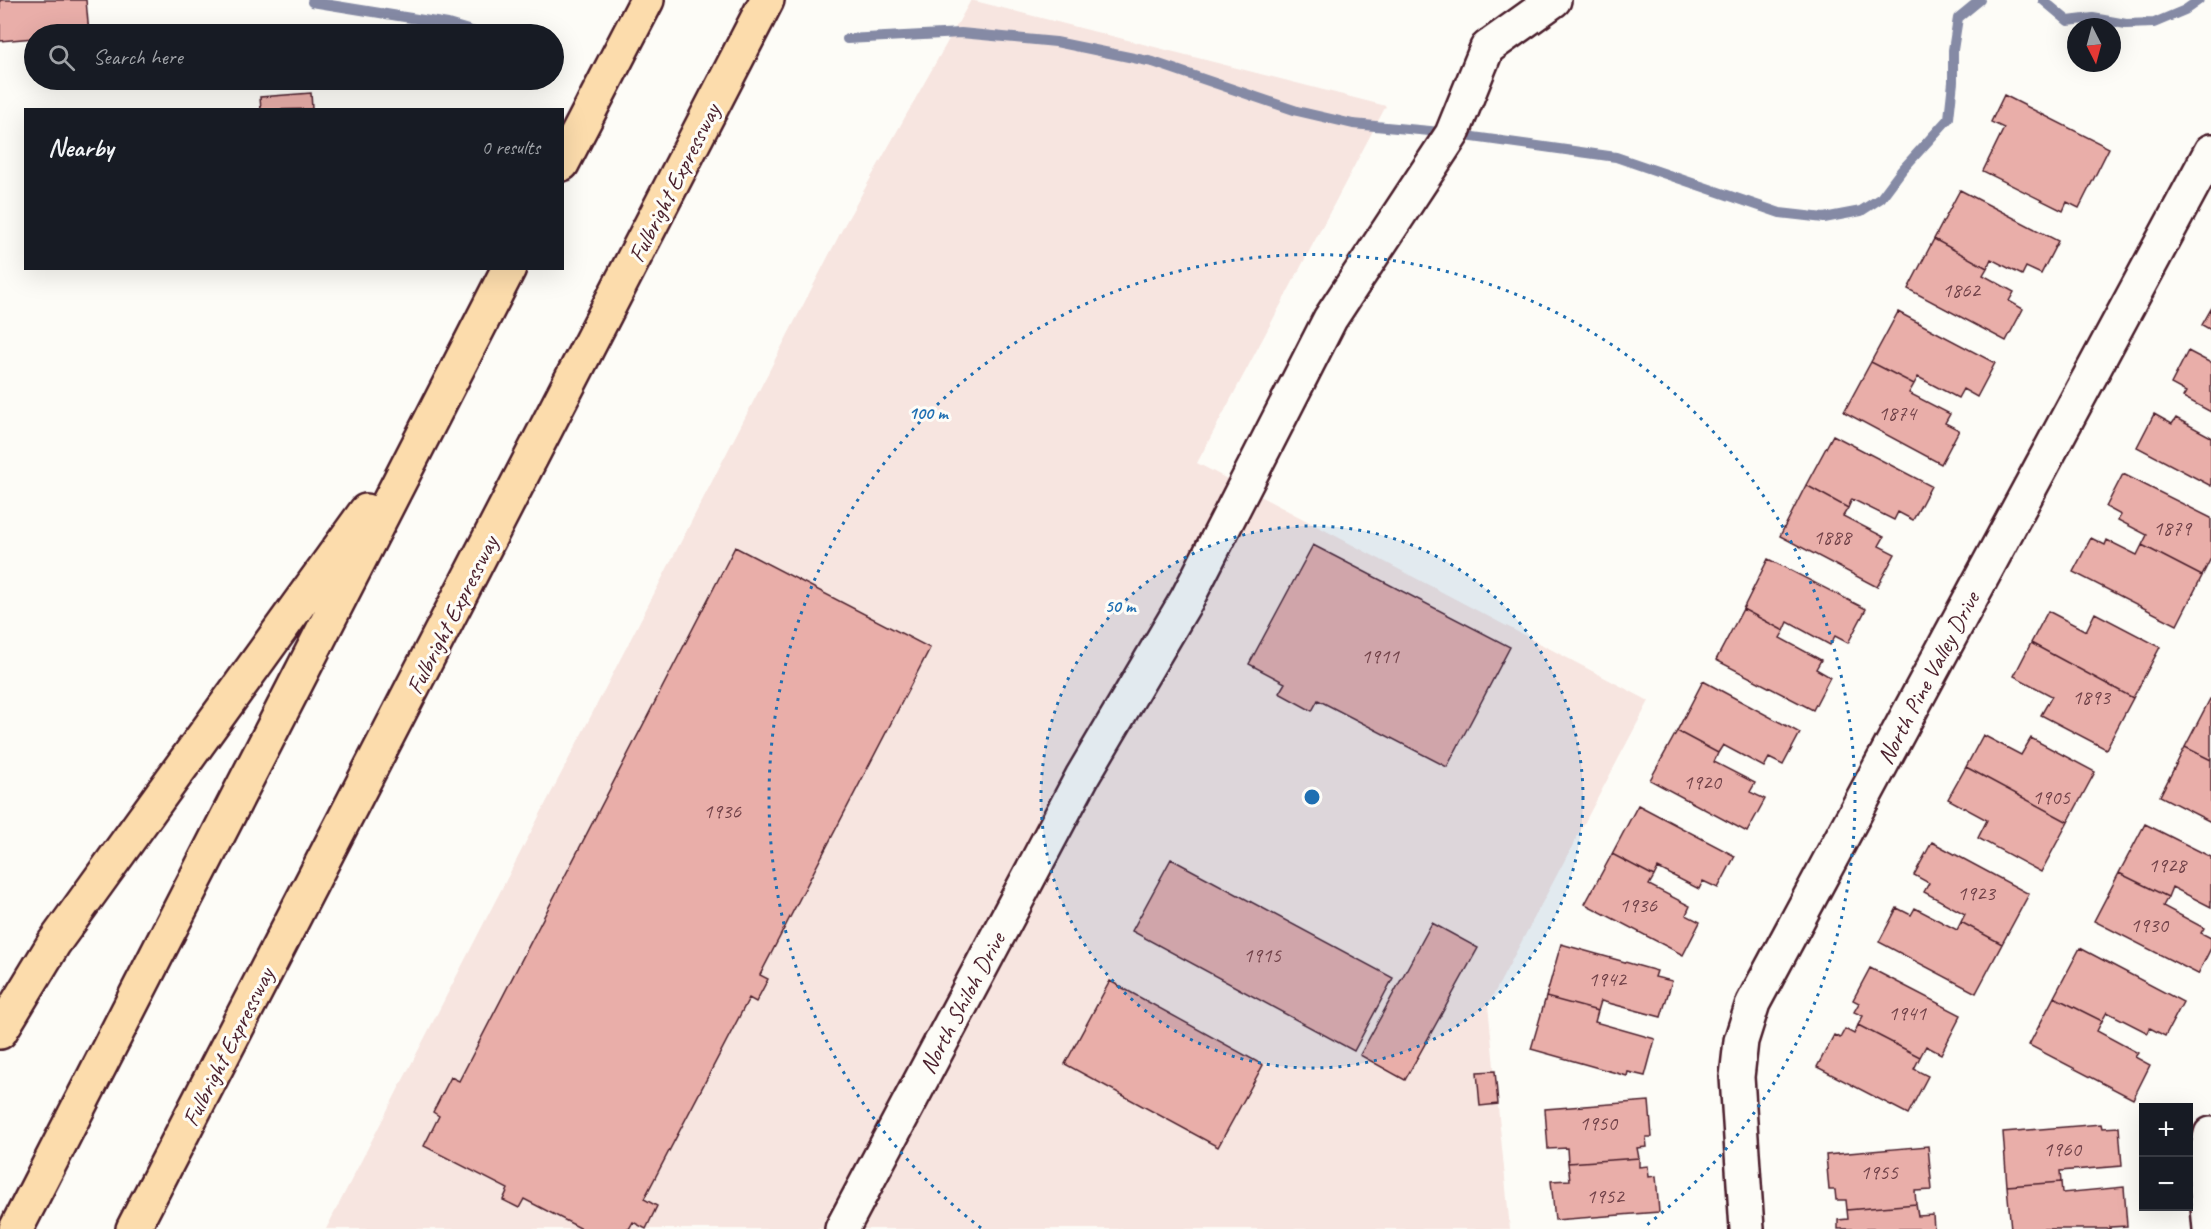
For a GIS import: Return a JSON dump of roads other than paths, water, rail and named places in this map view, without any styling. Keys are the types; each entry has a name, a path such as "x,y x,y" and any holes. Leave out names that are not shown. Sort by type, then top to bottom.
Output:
{"highway":[{"path":"564,161 647,0"},
{"name":"Fulbright Expressway","path":"133,1229 768,0"},
{"path":"16,1229 508,270"},
{"path":"0,1032 54,943 429,424"}],"street":[{"name":"North Shiloh Drive","path":"842,1229 1082,777 1187,599 1330,319 1452,134 1488,48 1554,0"},
{"name":"North Pine Valley Drive","path":"1747,1229 1737,1077 1741,1041 1752,1003 2211,152"},
{"path":"2210,1229 2204,1163 2211,1134"}],"waterway":[{"path":"847,39 961,33 1056,42 1153,62 1297,111 1353,124 1430,131 1616,157 1780,213 1824,218 1861,211 1881,198 1902,170 1949,118 1953,82 1953,50 1958,18 1980,0"},
{"path":"2043,0 2068,21 2093,18 2126,24 2154,23 2185,10 2199,0"},
{"path":"312,2 448,24"}]}
